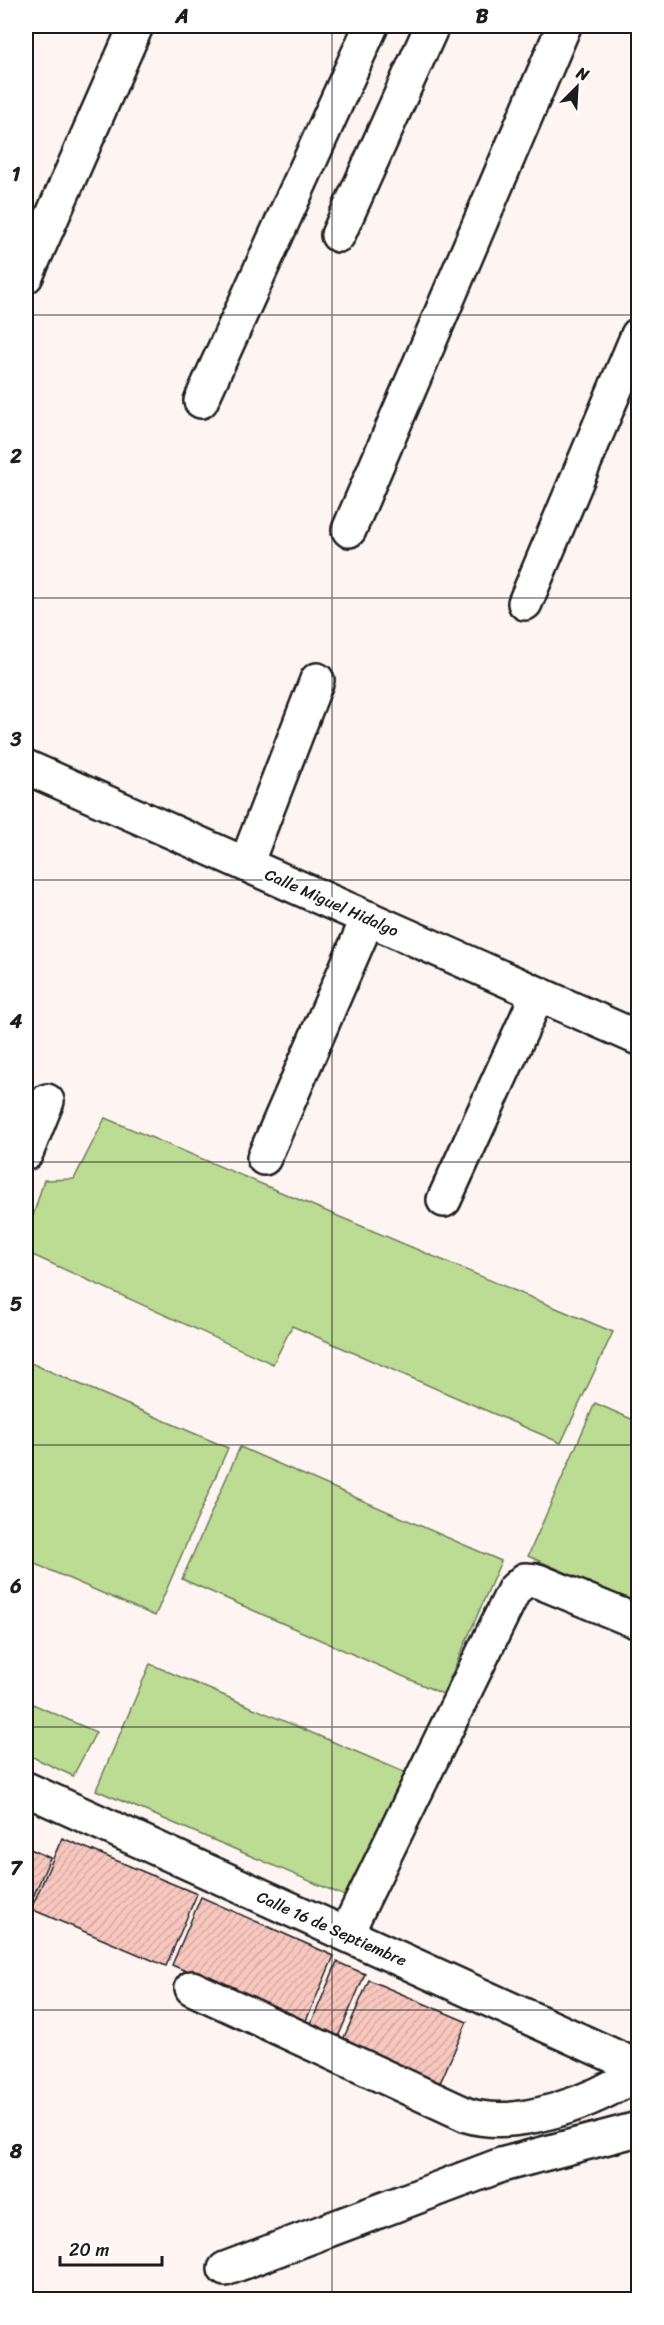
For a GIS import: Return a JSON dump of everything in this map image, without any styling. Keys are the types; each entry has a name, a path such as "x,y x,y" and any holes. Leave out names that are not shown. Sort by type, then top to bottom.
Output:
{"street":[{"path":"26,276 136,26"},
{"path":"201,401 371,26"},
{"path":"338,235 432,26"},
{"path":"349,530 564,26"},
{"path":"525,603 639,335"},
{"path":"246,864 316,680"},
{"name":"Calle Miguel Hidalgo","path":"26,767 639,1038"},
{"path":"264,1158 368,918"},
{"path":"444,1200 538,994"},
{"path":"26,1154 47,1101"},
{"path":"346,1934 514,1590 525,1580 538,1581 639,1622"},
{"name":"Calle 16 de Septiembre","path":"26,1789 639,2067"},
{"path":"192,1988 467,2115 486,2121 509,2121 594,2098 639,2072"},
{"path":"225,2269 501,2165 639,2129"}],"green space":[{"path":"105,1118 613,1332 561,1443 292,1326 273,1364 26,1252 26,1239 44,1180 74,1179"},
{"path":"26,1361 228,1448 155,1616 26,1560"},
{"path":"595,1403 638,1422 638,1604 528,1556"},
{"path":"240,1447 501,1561 443,1694 182,1579"},
{"path":"150,1664 406,1773 352,1899 96,1790"},
{"path":"26,1701 96,1732 73,1776 26,1754"}],"building":[{"path":"62,1838 197,1894 166,1966 31,1909"},
{"path":"26,1847 50,1858 31,1902 26,1900"},
{"path":"201,1897 334,1956 305,2023 172,1965"},
{"path":"337,1962 365,1974 338,2037 310,2026"},
{"path":"369,1980 467,2022 440,2083 342,2042"}]}
